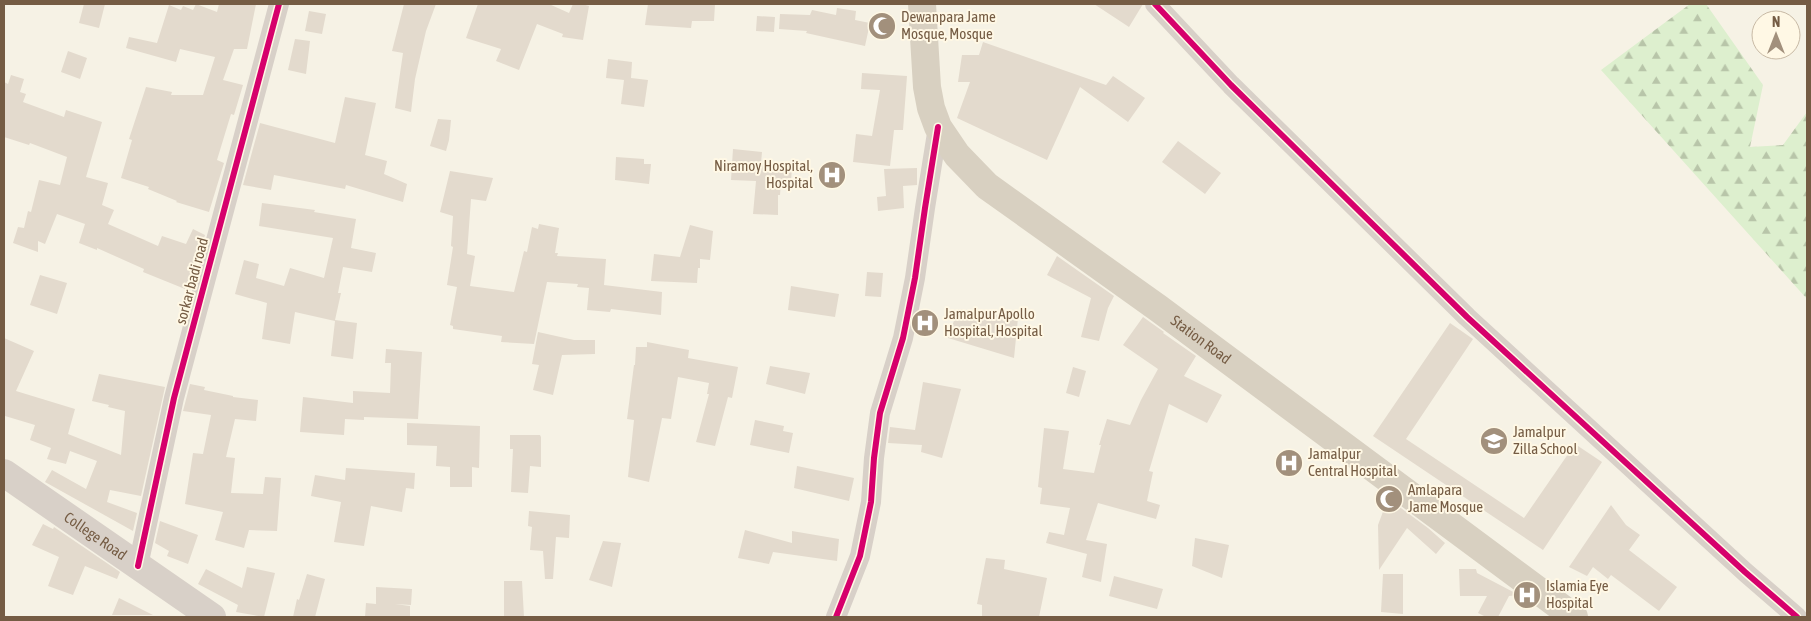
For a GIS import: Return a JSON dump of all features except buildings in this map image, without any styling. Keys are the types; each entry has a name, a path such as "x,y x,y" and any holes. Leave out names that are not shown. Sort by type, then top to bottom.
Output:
{"main road":[{"name":"Station Road","path":"922,4 926,87 938,128 957,155 987,186 1166,314 1574,617"},
{"name":"College Road","path":"4,472 212,617"}],"street":[{"name":"sorkar badi road","path":"138,566 174,398 278,4"},
{"path":"1155,4 1231,86 1467,317 1745,572 1797,617"},
{"path":"836,617 860,556 872,502 874,458 880,413 903,338 938,128"}],"green space":[{"path":"1690,4 1706,4 1763,85 1750,147 1783,145 1807,112 1807,299 1601,70"}],"cycle path":[{"path":"138,566 174,398 279,4"},
{"path":"1155,4 1231,85 1467,317 1745,572 1797,617"},
{"path":"836,617 860,556 871,502 880,413 903,338 915,278 938,127"}],"place":[{"name":"Dewanpara Jame Mosque, Mosque","path":"882,26"},
{"name":"Niramoy Hospital, Hospital","path":"832,175"},
{"name":"Jamalpur Apollo Hospital, Hospital","path":"925,323"},
{"name":"Jamalpur Zilla School","path":"1494,441"},
{"name":"Jamalpur Central Hospital","path":"1289,463"},
{"name":"Amlapara Jame Mosque","path":"1389,499"},
{"name":"Islamia Eye Hospital","path":"1527,595"}]}
